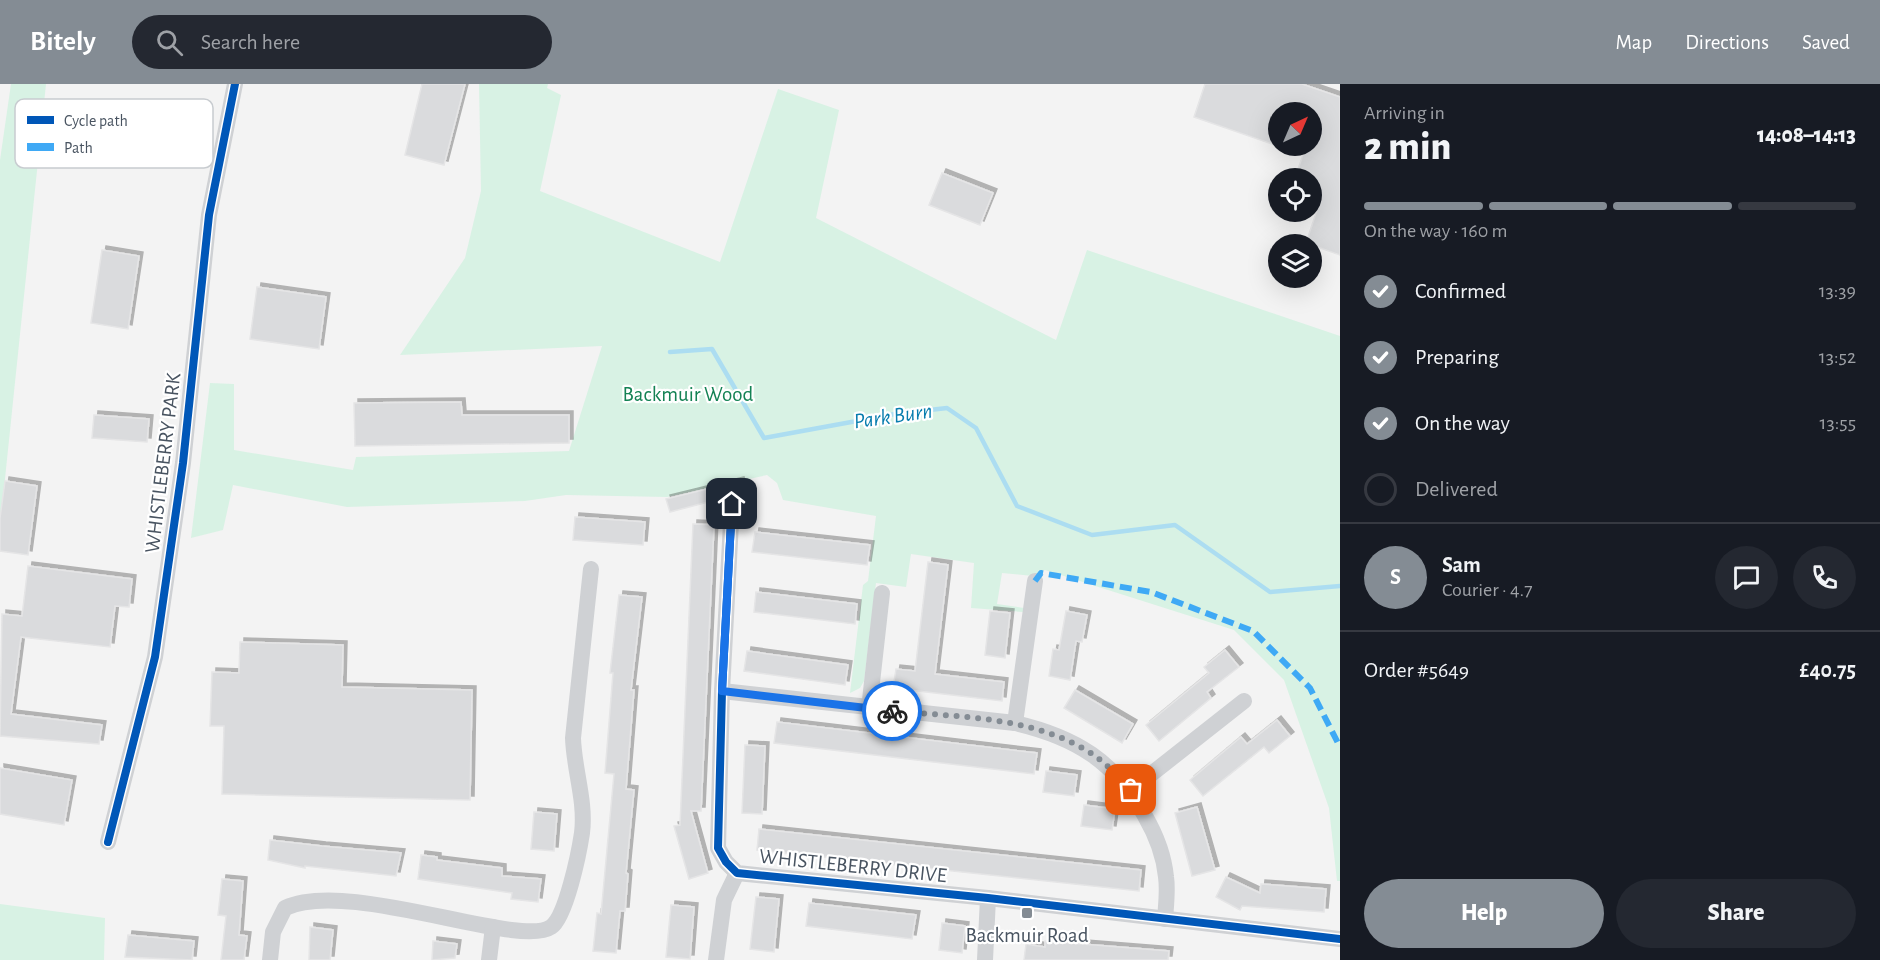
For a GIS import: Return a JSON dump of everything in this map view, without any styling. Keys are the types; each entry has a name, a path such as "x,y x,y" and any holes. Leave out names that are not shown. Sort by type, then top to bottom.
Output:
{"street":[{"name":"WHISTLEBERRY PARK","path":"108,842 155,657 183,464 209,215 235,84"},
{"name":"WHISTLEBERRY DRIVE","path":"732,504 722,691 718,848 726,862 737,873 988,898 1340,939"},
{"path":"270,960 277,919 285,908 294,903 379,904 493,927 543,931 552,927 560,917 566,899 582,834 583,812 574,764 573,738 591,568"},
{"path":"1015,723 1035,582"},
{"path":"869,709 882,593"},
{"path":"722,691 869,709 1015,723 1044,730 1088,751 1131,790 1152,828 1163,857 1167,878 1165,919"},
{"path":"1131,790 1244,701"},
{"path":"716,960 724,900 737,873"},
{"path":"985,960 988,898"},
{"path":"489,960 493,927"}],"green space":[{"path":"11,84 46,84 44,99 15,99 15,168 37,168 0,527 0,160"},
{"name":"Backmuir Wood","path":"479,84 548,84 547,88 561,95 540,191 720,262 778,89 839,110 816,218 1056,340 1087,250 1340,336 1340,881 1337,881 1329,808 1284,680 1234,630 1045,570 1033,576 1002,573 997,604 1024,608 1023,612 971,608 974,563 911,554 906,587 876,583 864,681 860,688 850,693 863,585 868,581 876,516 783,500 777,483 767,475 667,497 566,495 525,501 347,507 233,485 223,530 191,538 210,383 234,384 234,450 353,470 356,457 569,451 602,346 400,355 465,258 481,191"},
{"path":"0,904 105,918 104,960 0,960"}],"building":[{"path":"422,84 465,84 444,165 405,155"},
{"path":"1205,84 1302,84 1340,97 1340,255 1322,249 1322,234 1309,234 1313,222 1322,222 1322,168 1298,168 1303,156 1322,156 1322,102 1268,102 1268,143 1194,117"},
{"path":"942,173 993,193 980,225 929,205"},
{"path":"102,250 139,256 128,329 91,323"},
{"path":"257,287 326,297 319,349 250,339"},
{"path":"461,402 462,415 569,415 569,443 355,446 354,403"},
{"path":"94,415 149,419 147,442 92,438"},
{"path":"5,481 37,486 28,555 0,551 0,518"},
{"path":"740,481 743,493 728,494 723,498 670,512 666,499"},
{"path":"575,517 645,522 643,545 573,540"},
{"path":"693,524 714,525 701,811 691,811 708,873 689,879 674,826 680,825"},
{"path":"755,532 870,545 867,565 752,552"},
{"path":"928,562 948,565 935,674 1004,682 1002,701 893,688 896,669 915,671"},
{"path":"28,566 132,579 129,607 115,606 110,647 21,637 11,714 102,725 99,744 0,736 2,614 22,616"},
{"path":"756,592 857,604 855,624 754,612"},
{"path":"619,595 642,597 631,690 634,690 626,789 634,790 626,873 628,874 625,911 620,911 616,953 593,951 597,913 601,914 614,774 605,773 613,673 610,673"},
{"path":"990,611 1010,613 1005,658 985,655"},
{"path":"1066,611 1087,615 1082,642 1076,641 1070,680 1049,676 1053,649 1059,650"},
{"path":"240,642 343,645 342,687 472,690 470,800 222,794 224,726 210,726 212,672 239,673"},
{"path":"1225,650 1239,667 1207,692 1211,698 1159,741 1146,725 1209,673 1204,667"},
{"path":"747,651 848,665 845,685 744,671"},
{"path":"1075,690 1133,724 1122,743 1064,708"},
{"path":"1277,720 1290,736 1269,753 1264,747 1203,796 1190,780 1241,737 1247,744"},
{"path":"777,722 1037,753 1034,774 774,743"},
{"path":"745,745 765,746 762,814 742,813"},
{"path":"0,768 72,780 64,825 0,814"},
{"path":"1046,771 1077,775 1074,796 1043,792"},
{"path":"1084,805 1115,809 1112,830 1081,826"},
{"path":"1197,807 1215,870 1192,876 1175,813"},
{"path":"534,812 557,814 554,851 531,849"},
{"path":"759,829 1141,870 1139,891 757,850"},
{"path":"270,840 401,853 396,876 305,866 305,868 268,860"},
{"path":"421,855 437,857 437,860 502,868 502,876 541,879 538,902 511,899 512,893 418,879"},
{"path":"1226,877 1260,893 1261,884 1326,889 1324,912 1242,906 1240,910 1216,897"},
{"path":"222,879 243,881 239,935 247,936 244,960 221,960 226,916 218,915"},
{"path":"756,897 779,899 774,952 750,949"},
{"path":"809,903 916,915 912,939 806,926"},
{"path":"671,905 694,907 690,959 666,957"},
{"path":"942,923 965,926 962,953 939,950"},
{"path":"310,927 333,930 330,960 309,960"},
{"path":"128,935 194,941 192,960 125,957"},
{"path":"433,941 457,944 455,958 432,960"},
{"path":"1045,941 1169,951 1168,960 1024,960 1026,944 1045,947"}],"waterway":[{"name":"Park Burn","path":"670,352 712,349 764,438 895,414 947,408 976,428 1017,506 1092,535 1175,525 1270,592 1340,586"}],"marked path":[{"path":"1035,581 1041,573 1151,592 1253,631 1310,688 1340,747"}],"cycle path":[{"path":"108,842 155,657 183,463 209,215 235,84"},
{"path":"732,504 722,691 718,848 726,862 737,873 988,898 1340,939"}],"way so far":[{"path":"892,711 1015,723 1044,730 1088,751 1112,770 1131,790"}],"place":[{"name":"Backmuir Road","path":"1027,913"}],"route":[{"path":"732,504 722,691 892,711"}]}
